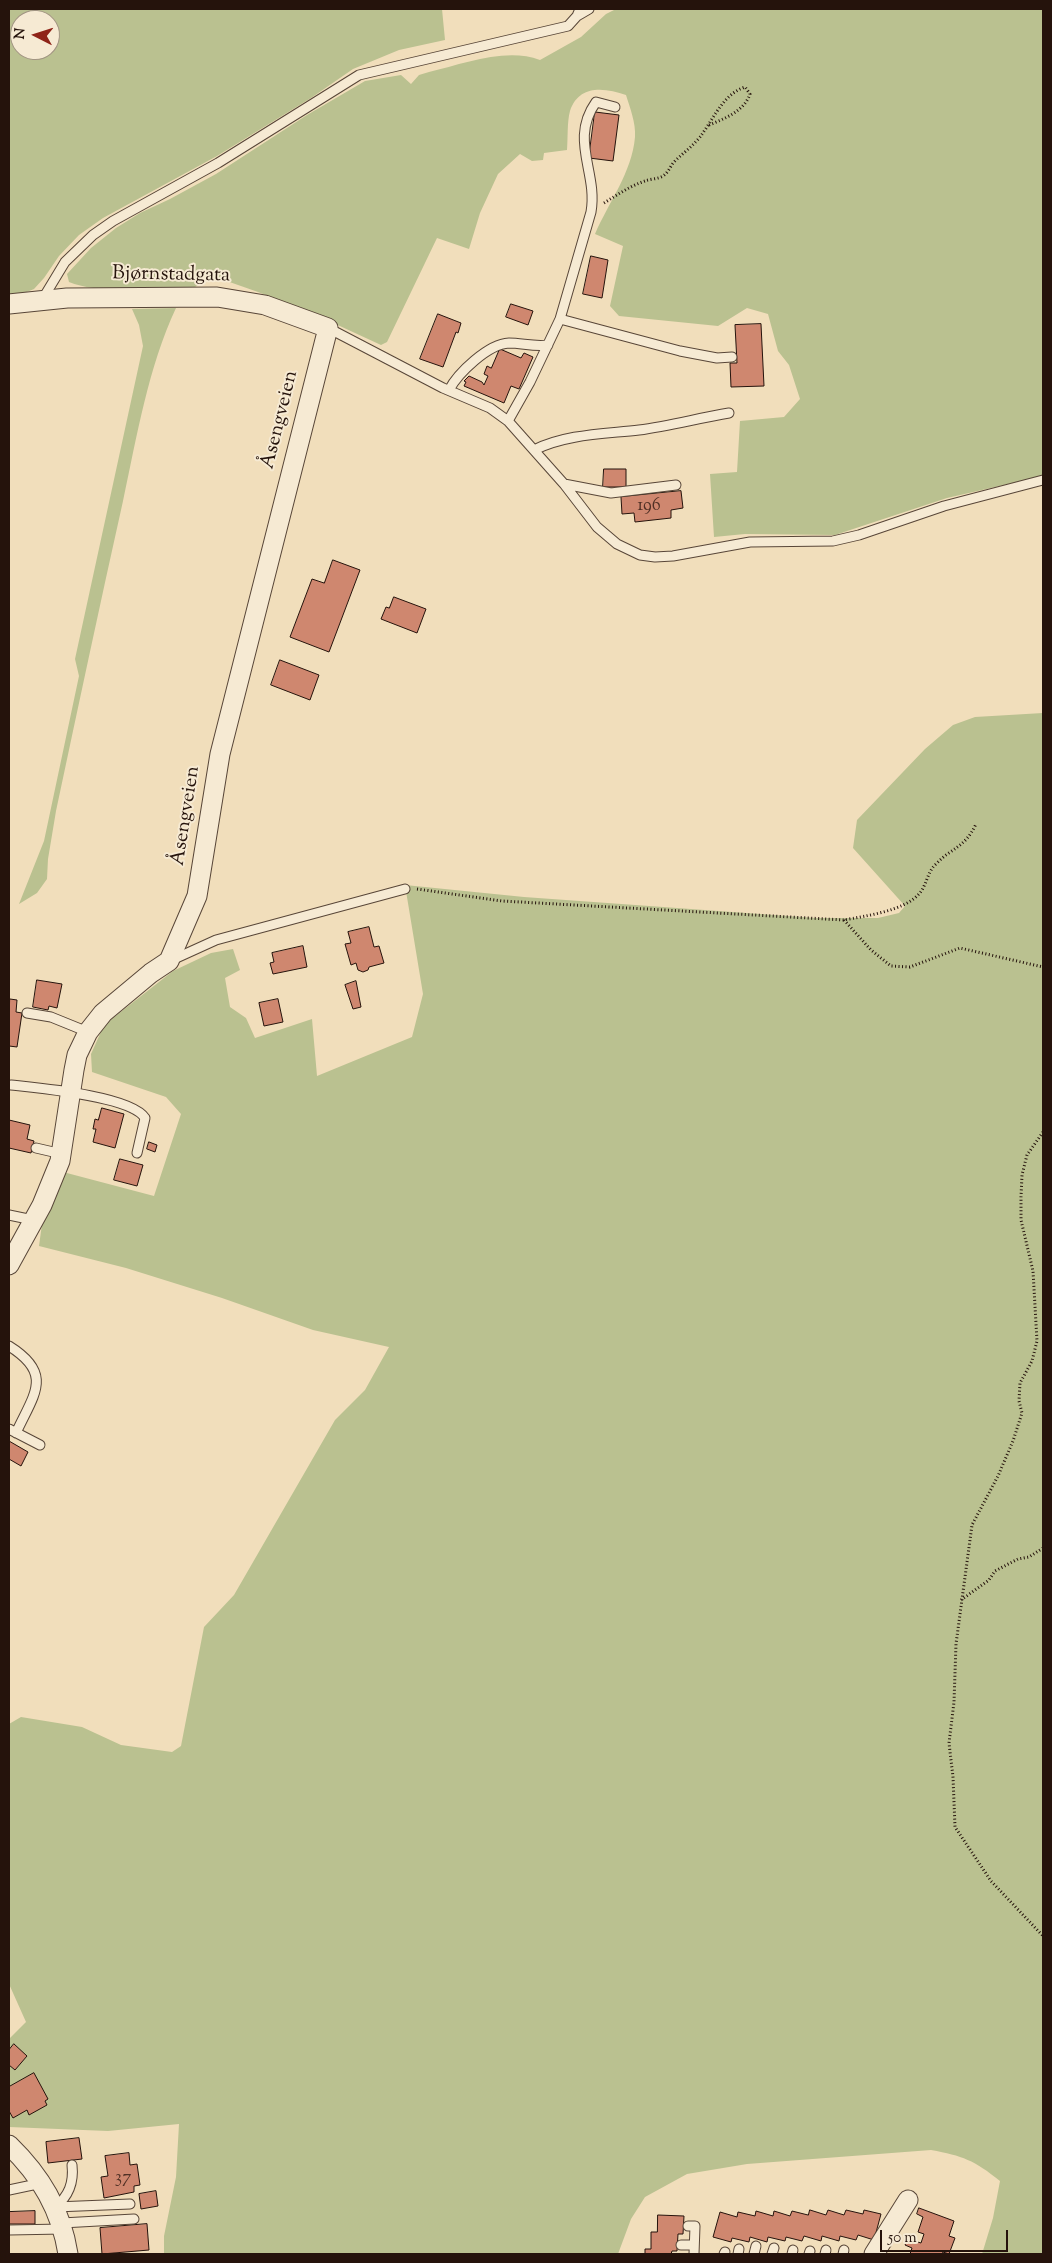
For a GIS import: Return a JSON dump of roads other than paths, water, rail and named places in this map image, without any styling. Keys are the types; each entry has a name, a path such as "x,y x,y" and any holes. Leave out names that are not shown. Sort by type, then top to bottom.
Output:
{"street":[{"name":"Bjørnstadgata","path":"9,304 91,297 232,298 281,310 328,328"},
{"name":"Åsengveien","path":"169,961 197,896 220,754 328,328"},
{"path":"9,1265 49,1191 62,1154 77,1055 88,1032 103,1013 122,996 151,972 169,961"},
{"path":"9,2145 32,2169 42,2183 60,2220 68,2254"},
{"path":"874,2254 908,2200"}],"lane":[{"path":"42,300 65,262 93,235 113,221 218,163 359,75 568,26 578,13 589,9"},
{"path":"508,421 560,320 591,212 592,194 583,138 585,124 590,110 596,102 615,106"},
{"path":"560,320 680,352 718,358 732,357"},
{"path":"328,328 449,390 490,408 508,421 564,484 607,537 632,552 655,557 750,542 823,542 844,539 944,506 1043,480"},
{"path":"449,390 456,378 467,366 495,348 507,343 535,347 548,346"},
{"path":"534,450 575,438 641,429 729,413"},
{"path":"564,484 611,493 676,485"},
{"path":"169,961 216,940 405,889"},
{"path":"27,1013 51,1017 88,1032"},
{"path":"11,1085 70,1092 115,1102 139,1111 145,1118 145,1125 136,1153"},
{"path":"36,1148 62,1154"},
{"path":"9,1215 33,1220"},
{"path":"9,1346 31,1363 37,1376 33,1398 12,1431 40,1445"},
{"path":"60,2220 73,2176 72,2165"},
{"path":"9,2190 42,2183"},
{"path":"9,2230 130,2204"},
{"path":"60,2220 134,2219"},
{"path":"681,2245 694,2250 695,2226 688,2226"}]}
